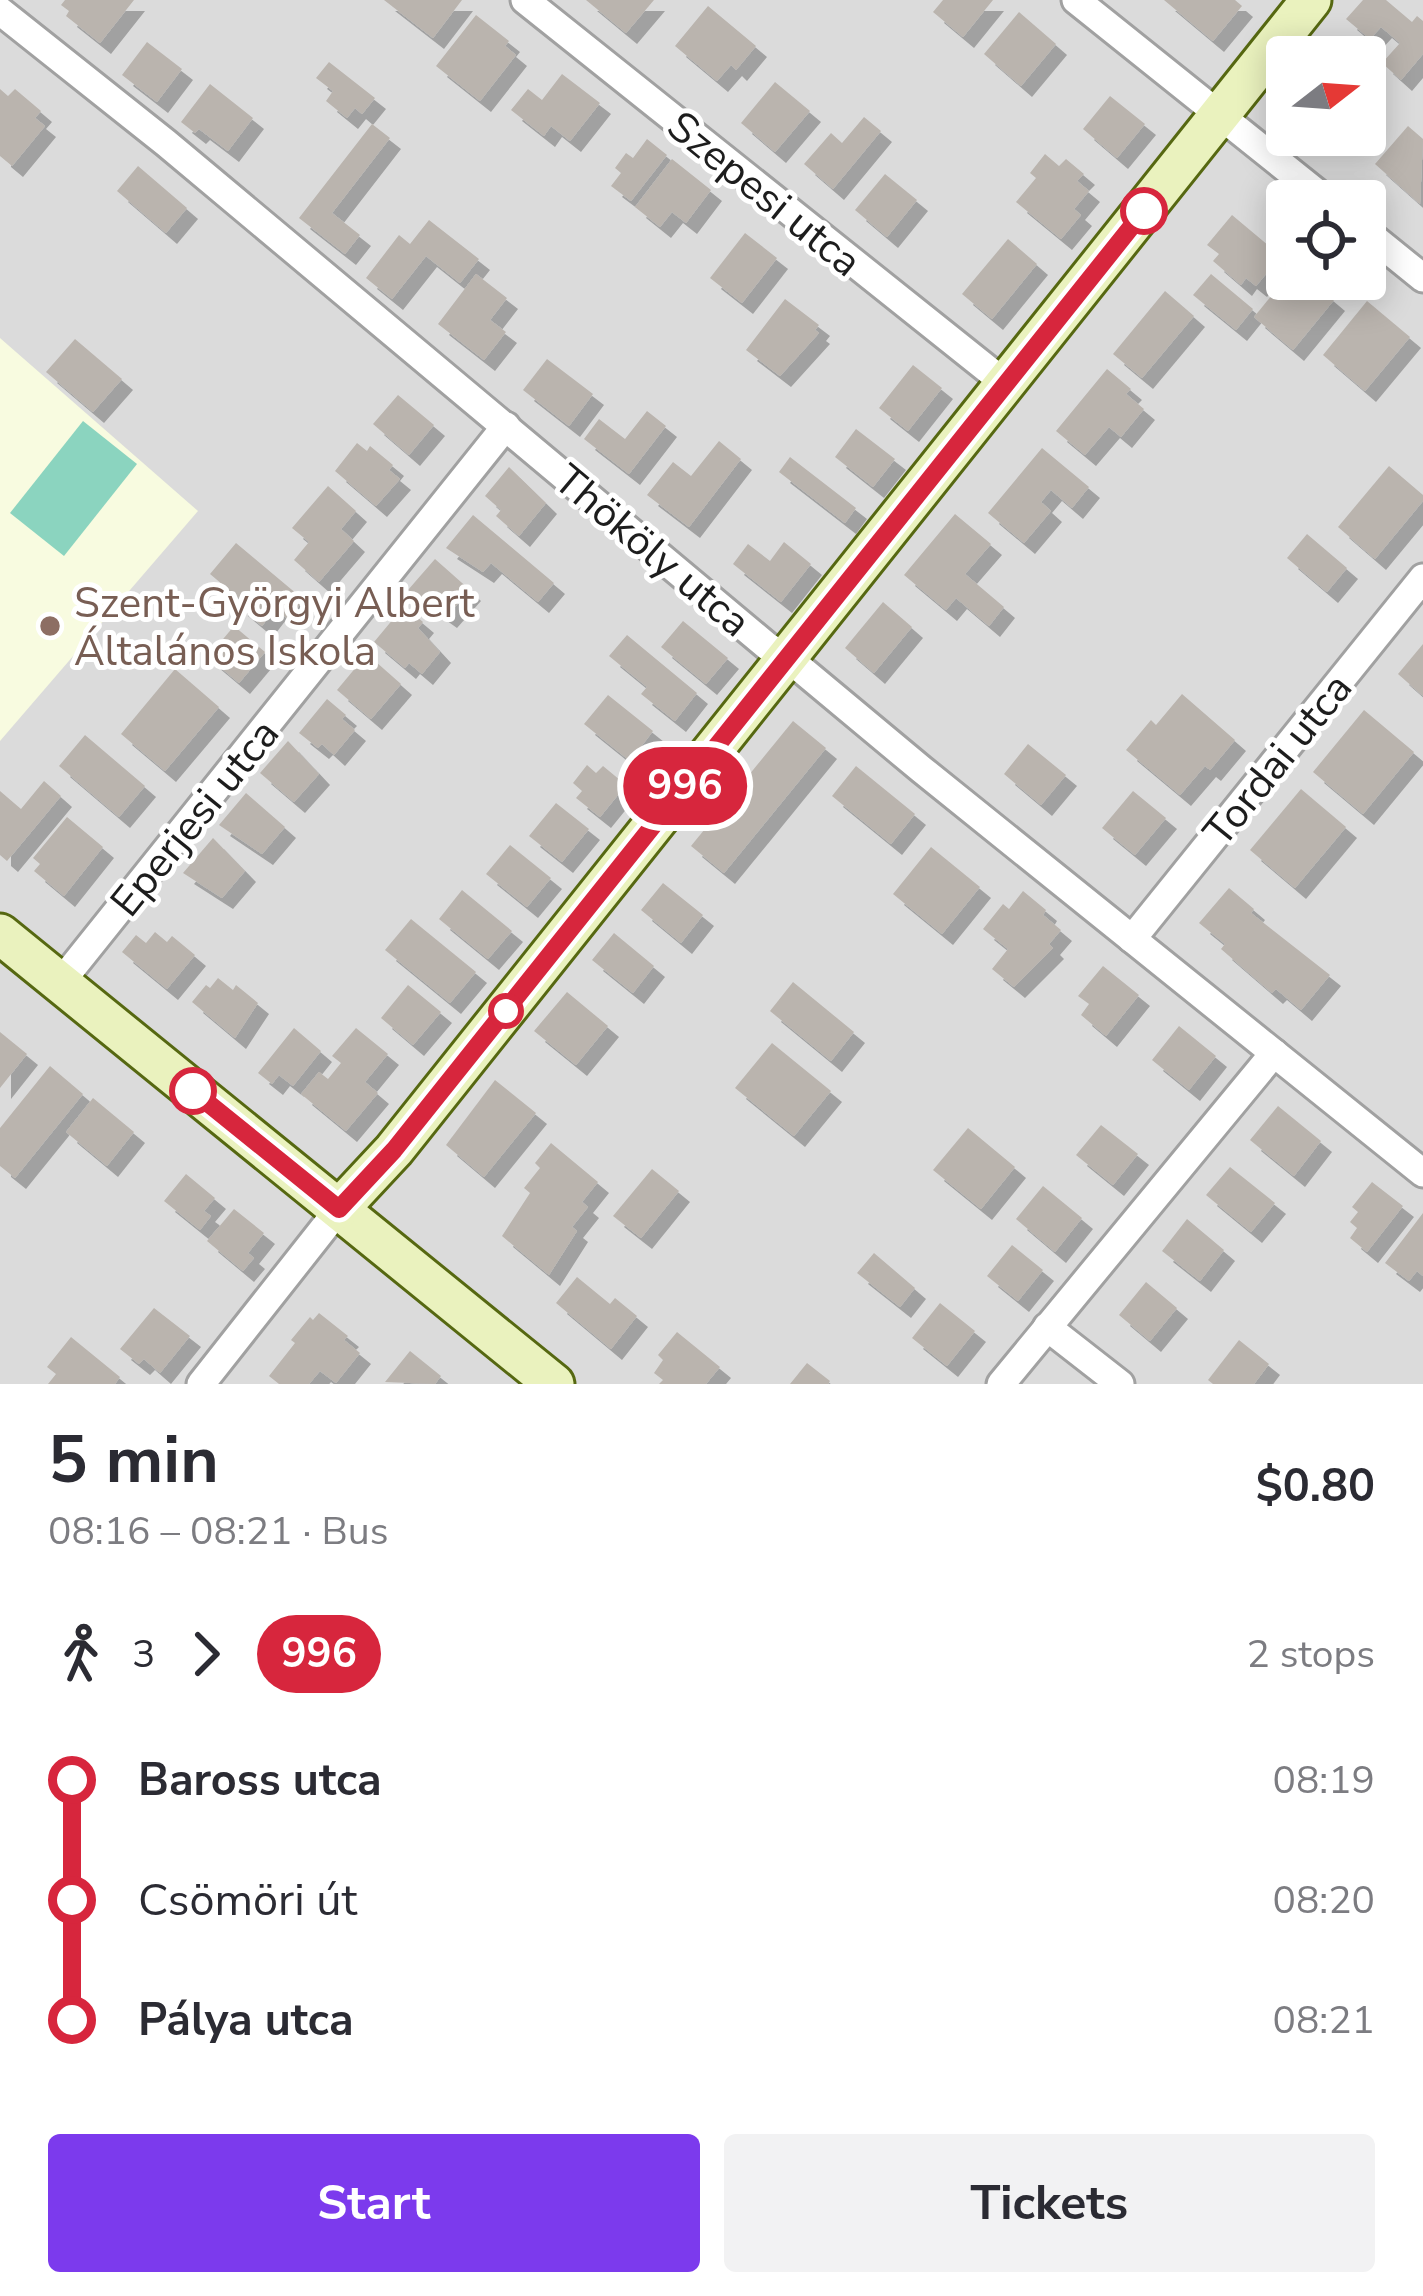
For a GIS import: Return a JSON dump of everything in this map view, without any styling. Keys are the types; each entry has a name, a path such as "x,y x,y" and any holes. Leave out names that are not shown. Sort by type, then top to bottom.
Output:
{"street":[{"name":"Szepesi utca","path":"525,0 1006,384"},
{"path":"1076,0 1299,180"},
{"path":"201,1384 339,1209 394,1150 1311,0"},
{"name":"Thököly utca","path":"0,11 166,143 767,646 1423,1173"},
{"path":"1386,248 1423,278"},
{"name":"Eperjesi utca","path":"61,983 506,426"},
{"name":"Tordai utca","path":"1132,939 1423,578"},
{"path":"0,934 554,1384"},
{"path":"1001,1384 1274,1053"},
{"path":"1047,1327 1120,1384"}],"shaded area":[{"path":"0,0 1423,0 1423,1384 0,1384"},
{"name":"Szent-Györgyi Albert Általános Iskola","path":"0,338 198,511 0,741"}],"green space":[{"path":"83,421 137,464 64,556 10,513"}],"building":[{"path":"65,0 134,0 100,43 66,16 69,11 61,5"},
{"path":"384,0 462,0 433,38"},
{"path":"586,0 654,0 626,33"},
{"path":"943,0 993,0 963,37 933,12"},
{"path":"1164,0 1235,0 1242,6 1213,41"},
{"path":"1363,0 1386,0 1412,22 1417,16 1423,21 1423,54 1401,80 1386,67 1386,59 1400,43 1381,27 1366,36 1346,19"},
{"path":"708,6 756,46 736,70 731,65 717,81 675,46"},
{"path":"1019,12 1056,44 1021,86 984,54"},
{"path":"476,15 509,41 505,46 516,55 480,101 436,66"},
{"path":"147,42 182,69 157,102 122,75"},
{"path":"329,62 375,98 362,114 355,108 347,118 326,101 333,91 316,78"},
{"path":"562,74 600,103 570,141 551,126 544,136 511,110 528,89 542,100"},
{"path":"775,82 810,111 775,152 741,123"},
{"path":"210,84 253,118 228,151 181,122"},
{"path":"0,89 8,96 15,89 41,111 35,118 45,126 12,166 0,156"},
{"path":"1110,96 1145,124 1117,158 1083,129"},
{"path":"864,117 881,131 833,189 804,164 831,133 842,143"},
{"path":"372,124 390,138 332,213 360,235 345,254 299,218"},
{"path":"1408,126 1423,139 1420,204 1375,164"},
{"path":"647,139 667,155 631,201 611,186 621,173 615,168 626,153 633,158"},
{"path":"1045,154 1059,166 1066,159 1084,174 1077,181 1089,191 1074,209 1081,215 1061,239 1016,202 1036,178 1030,173"},
{"path":"672,159 711,190 686,223 672,212 660,227 635,207"},
{"path":"138,166 187,208 166,233 117,191"},
{"path":"885,174 917,200 887,237 855,210"},
{"path":"1232,215 1266,243 1266,274 1256,286 1246,278 1241,285 1213,261 1219,254 1207,245"},
{"path":"429,220 479,259 460,283 426,256 392,299 366,278 399,235 410,244"},
{"path":"745,233 777,258 742,303 710,278"},
{"path":"1008,239 1037,264 992,319 962,294"},
{"path":"476,274 507,298 490,320 506,332 484,360 438,324"},
{"path":"1211,274 1253,309 1236,330 1193,295"},
{"path":"1165,291 1194,316 1142,378 1113,354"},
{"path":"785,299 819,325 815,330 819,333 780,376 746,350"},
{"path":"1268,300 1334,300 1293,350 1254,317"},
{"path":"1367,301 1410,337 1365,391 1323,355"},
{"path":"75,339 122,379 93,412 46,372"},
{"path":"547,359 593,394 569,426 523,390"},
{"path":"913,365 942,388 908,431 879,408"},
{"path":"1107,369 1131,389 1126,394 1144,409 1121,437 1109,427 1085,455 1056,431"},
{"path":"398,395 434,425 409,455 373,424"},
{"path":"647,411 666,426 629,474 584,439 599,419 625,439"},
{"path":"856,429 895,459 873,487 835,457"},
{"path":"719,441 741,459 689,527 647,495 673,462 691,476"},
{"path":"357,443 367,451 370,446 393,465 389,470 400,479 376,506 335,471"},
{"path":"1042,448 1089,487 1072,508 1051,490 1041,502 1051,511 1024,543 988,513"},
{"path":"790,457 856,508 845,523 779,472"},
{"path":"1389,466 1423,495 1423,501 1375,559 1338,527"},
{"path":"509,467 546,503 519,536 496,516 501,510 485,496"},
{"path":"328,486 356,511 341,529 354,541 319,582 294,560 309,542 292,528"},
{"path":"955,514 991,544 965,574 1004,607 989,626 956,598 946,610 904,575"},
{"path":"473,515 554,583 538,602 491,563 483,572 446,548"},
{"path":"1307,534 1347,568 1327,592 1287,558"},
{"path":"784,542 811,564 781,602 733,564 748,544 770,561"},
{"path":"236,543 304,600 288,619 275,609 262,626 210,574"},
{"path":"435,559 470,590 446,617 408,590"},
{"path":"883,602 912,627 874,673 845,648"},
{"path":"404,606 423,622 418,628 440,652 422,674 409,663 405,668 374,642"},
{"path":"683,621 728,658 706,684 661,647"},
{"path":"234,626 265,652 239,683 208,657"},
{"path":"627,635 697,693 675,721 641,694 647,687 609,656"},
{"path":"1423,644 1423,696 1398,674"},
{"path":"367,654 401,684 371,719 337,690"},
{"path":"175,669 219,707 165,771 121,734"},
{"path":"1182,694 1235,740 1180,795 1126,750"},
{"path":"608,695 653,731 630,761 584,724"},
{"path":"327,699 355,730 334,755 299,733"},
{"path":"1364,710 1414,752 1363,814 1313,772"},
{"path":"793,721 826,748 724,873 691,846"},
{"path":"85,735 145,786 119,817 59,766"},
{"path":"288,741 319,774 294,802 260,773"},
{"path":"1028,744 1066,775 1041,805 1004,774"},
{"path":"587,765 596,773 603,766 626,785 600,817 576,798 582,791 573,783"},
{"path":"856,766 915,814 891,844 832,796"},
{"path":"44,781 61,796 7,861 0,855 0,791 21,809"},
{"path":"1301,789 1346,827 1295,888 1250,850"},
{"path":"1133,791 1166,818 1135,855 1102,828"},
{"path":"246,793 285,827 262,854 219,825"},
{"path":"556,803 589,829 562,862 529,836"},
{"path":"67,817 103,847 64,896 34,871 40,864 33,858"},
{"path":"213,838 245,871 222,898 183,873"},
{"path":"510,845 551,878 527,907 486,874"},
{"path":"931,847 980,887 942,934 893,894"},
{"path":"663,883 703,915 681,943 641,910"},
{"path":"1229,888 1254,909 1251,913 1330,975 1301,1010 1276,989 1272,993 1199,923"},
{"path":"462,890 512,931 488,959 439,919"},
{"path":"1023,891 1061,930 1049,944 1053,948 1014,987 992,969 1008,949 983,929 1003,904 1009,909"},
{"path":"411,919 476,972 450,1003 385,950"},
{"path":"155,932 167,942 172,936 195,955 167,989 122,952 136,935 146,943"},
{"path":"614,933 654,966 633,993 592,960"},
{"path":"1103,966 1139,995 1106,1036 1081,1015 1089,1004 1078,996"},
{"path":"218,978 233,990 236,985 258,1003 235,1038 192,1002"},
{"path":"793,982 854,1032 831,1061 770,1011"},
{"path":"408,985 441,1012 413,1045 381,1018"},
{"path":"567,992 608,1026 576,1065 534,1031"},
{"path":"1179,1026 1216,1056 1189,1090 1152,1060"},
{"path":"294,1028 321,1051 293,1086 279,1075 272,1084 258,1073"},
{"path":"356,1028 388,1054 365,1082 378,1093 346,1131 301,1094 319,1072 328,1079 341,1063 332,1056"},
{"path":"0,1032 27,1054 0,1088"},
{"path":"772,1043 831,1091 794,1136 735,1088"},
{"path":"50,1066 83,1094 15,1178 0,1166 0,1128"},
{"path":"495,1080 536,1113 484,1177 446,1145"},
{"path":"93,1098 134,1132 107,1166 66,1132"},
{"path":"1278,1106 1321,1141 1294,1176 1250,1140"},
{"path":"1101,1125 1138,1154 1113,1185 1076,1155"},
{"path":"968,1128 1015,1167 981,1209 933,1170"},
{"path":"551,1143 598,1182 582,1202 588,1207 572,1227 577,1231 549,1275 502,1236 530,1193 524,1188 540,1168 535,1163"},
{"path":"1230,1167 1275,1203 1251,1232 1206,1195"},
{"path":"652,1169 679,1191 641,1238 613,1216"},
{"path":"186,1174 215,1198 204,1211 211,1216 200,1230 164,1201"},
{"path":"1372,1182 1403,1206 1367,1252 1350,1238 1357,1228 1350,1222 1358,1212 1352,1207"},
{"path":"1043,1186 1082,1218 1055,1252 1016,1219"},
{"path":"234,1209 264,1233 248,1253 254,1258 243,1271 207,1241"},
{"path":"1423,1213 1423,1276 1417,1271 1409,1281 1385,1263"},
{"path":"1187,1219 1224,1250 1200,1281 1162,1251"},
{"path":"1012,1245 1043,1270 1018,1301 987,1276"},
{"path":"874,1253 915,1288 900,1307 857,1273"},
{"path":"577,1277 610,1304 615,1298 637,1316 611,1349 556,1303"},
{"path":"1146,1282 1177,1308 1150,1341 1119,1315"},
{"path":"940,1303 975,1331 947,1366 912,1338"},
{"path":"154,1308 190,1336 160,1373 144,1359 139,1364 120,1349"},
{"path":"319,1313 348,1336 344,1340 360,1353 336,1383 320,1371 309,1384 279,1384 269,1376 295,1343 291,1340"},
{"path":"677,1332 720,1367 706,1384 659,1384 663,1380 654,1373 663,1360 658,1355"},
{"path":"71,1337 120,1377 115,1384 48,1384 56,1374 47,1367"},
{"path":"1239,1340 1269,1364 1254,1384 1213,1384 1208,1380"},
{"path":"410,1351 441,1376 435,1384 385,1382"},
{"path":"807,1363 830,1381 828,1384 790,1384"}],"bus line":[{"name":"996","path":"193,1091 339,1209 394,1150 1144,211"}],"place":[{"name":"Szent-Györgyi Albert Általános Iskola","path":"50,626"}]}
